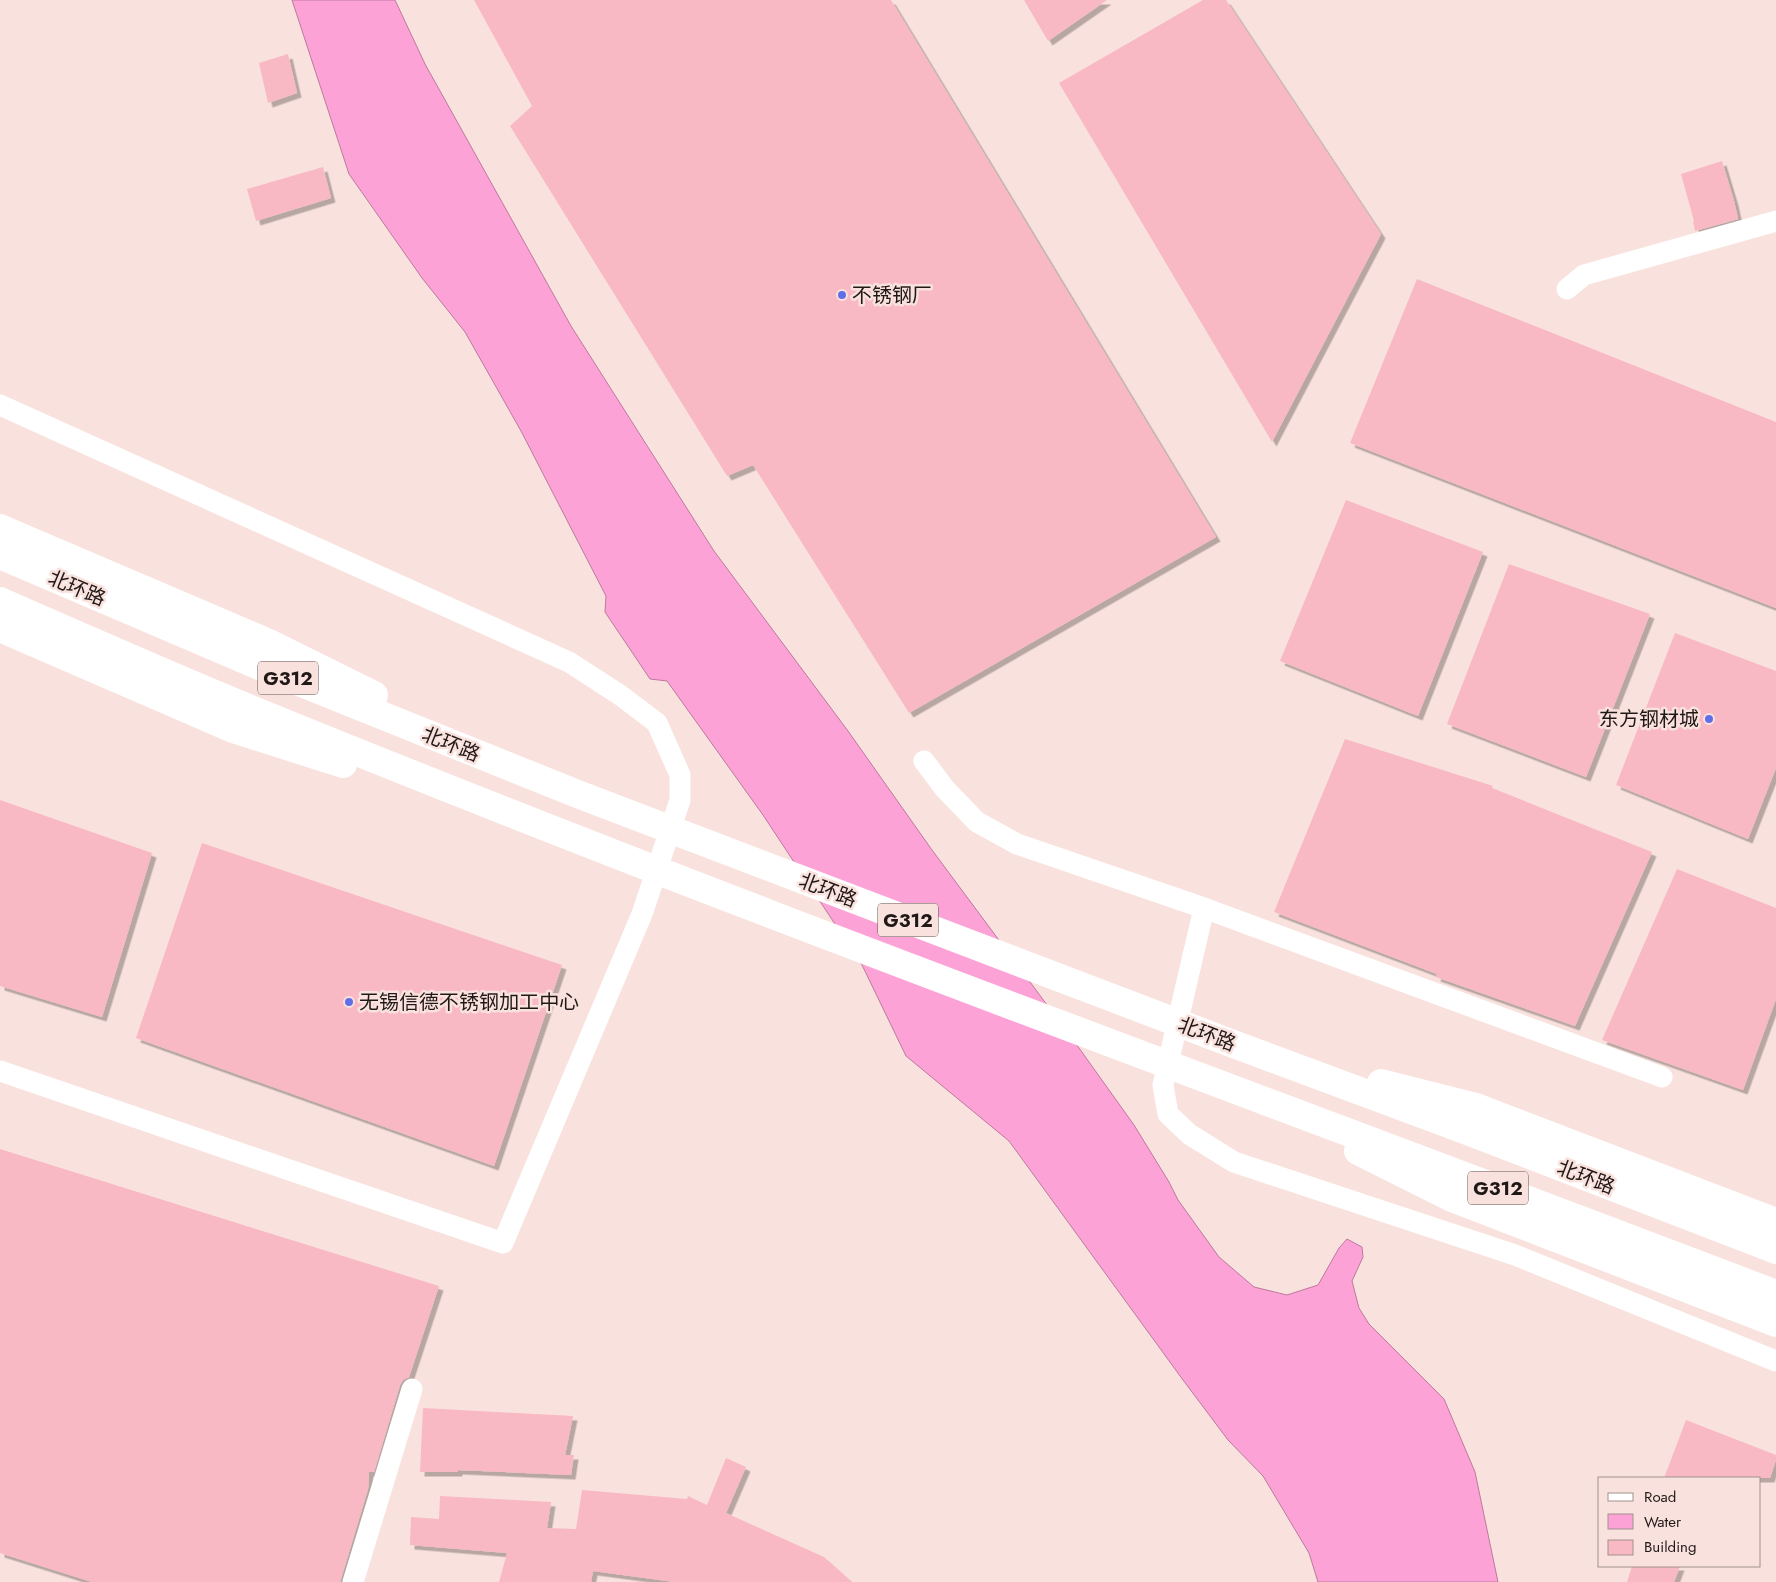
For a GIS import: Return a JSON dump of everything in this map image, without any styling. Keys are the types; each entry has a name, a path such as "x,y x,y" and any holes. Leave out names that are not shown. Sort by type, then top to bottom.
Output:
{"highway":[{"path":"0,528 269,643 580,796"},
{"name":"北环路","path":"0,555 259,666 580,796 1776,1250"},
{"name":"北环路","path":"0,601 242,706 564,834 1776,1294"},
{"path":"0,628 233,729 564,834"},
{"path":"1236,1045 1476,1107 1776,1222"},
{"path":"1220,1083 1452,1198 1776,1323"}],"street":[{"path":"1567,289 1584,275 1776,221"},
{"path":"0,405 569,662 620,695 657,723 680,775 680,800 642,914 503,1243 0,1071"},
{"path":"924,761 945,789 977,822 1017,844 1204,908 1662,1077"},
{"path":"1204,908 1162,1085 1168,1114 1189,1134 1234,1162 1515,1255 1776,1361"},
{"path":"353,1582 412,1389"}],"water":[{"path":"292,0 395,0 425,64 571,326 714,551 1079,1048 1134,1125 1178,1200 1219,1257 1254,1287 1287,1295 1318,1285 1339,1248 1347,1239 1362,1247 1363,1257 1352,1281 1359,1308 1369,1324 1444,1399 1475,1472 1498,1582 1318,1582 1309,1553 1263,1476 1228,1440 1009,1141 906,1056 862,965 763,815 667,681 650,679 605,612 606,596 521,431 465,332 422,278 349,174"}],"building":[{"name":"不锈钢厂","path":"474,0 891,0 1216,537 909,713 753,465 727,476 510,126 532,106"},
{"path":"1024,0 1107,0 1048,41"},
{"path":"1203,0 1226,0 1381,234 1272,442 1059,83"},
{"path":"288,54 297,93 268,103 259,63"},
{"path":"1722,161 1738,219 1695,231 1681,174"},
{"path":"323,167 331,198 256,221 247,189"},
{"path":"1417,279 1776,422 1776,608 1350,443"},
{"path":"1346,500 1483,552 1418,716 1280,661"},
{"path":"1509,564 1650,614 1586,777 1447,724"},
{"name":"东方钢材城","path":"1675,633 1776,671 1776,768 1748,839 1616,785"},
{"path":"1345,739 1493,786 1492,788 1652,852 1575,1026 1436,977 1437,974 1274,912"},
{"path":"0,800 152,853 102,1017 0,986"},
{"name":"无锡信德不锈钢加工中心","path":"202,843 562,965 494,1166 136,1038"},
{"path":"1677,869 1776,908 1776,999 1743,1090 1602,1040"},
{"path":"0,1149 439,1286 409,1377 403,1380 400,1385 374,1472 369,1472 368,1489 340,1582 92,1582 0,1553"},
{"path":"423,1408 573,1416 565,1455 574,1455 571,1475 458,1470 458,1472 420,1472"},
{"path":"1686,1420 1776,1455 1770,1478 1664,1477"},
{"path":"726,1458 746,1467 726,1513 824,1557 852,1582 675,1582 593,1571 591,1582 499,1582 507,1553 410,1545 411,1517 439,1519 440,1496 551,1502 547,1528 576,1529 582,1490 687,1499 688,1496 707,1505"},
{"path":"1632,1567 1680,1567 1674,1582 1627,1582"}],"place":[{"name":"不锈钢厂","path":"842,295"},
{"name":"东方钢材城","path":"1709,719"},
{"name":"无锡信德不锈钢加工中心","path":"349,1002"}]}
